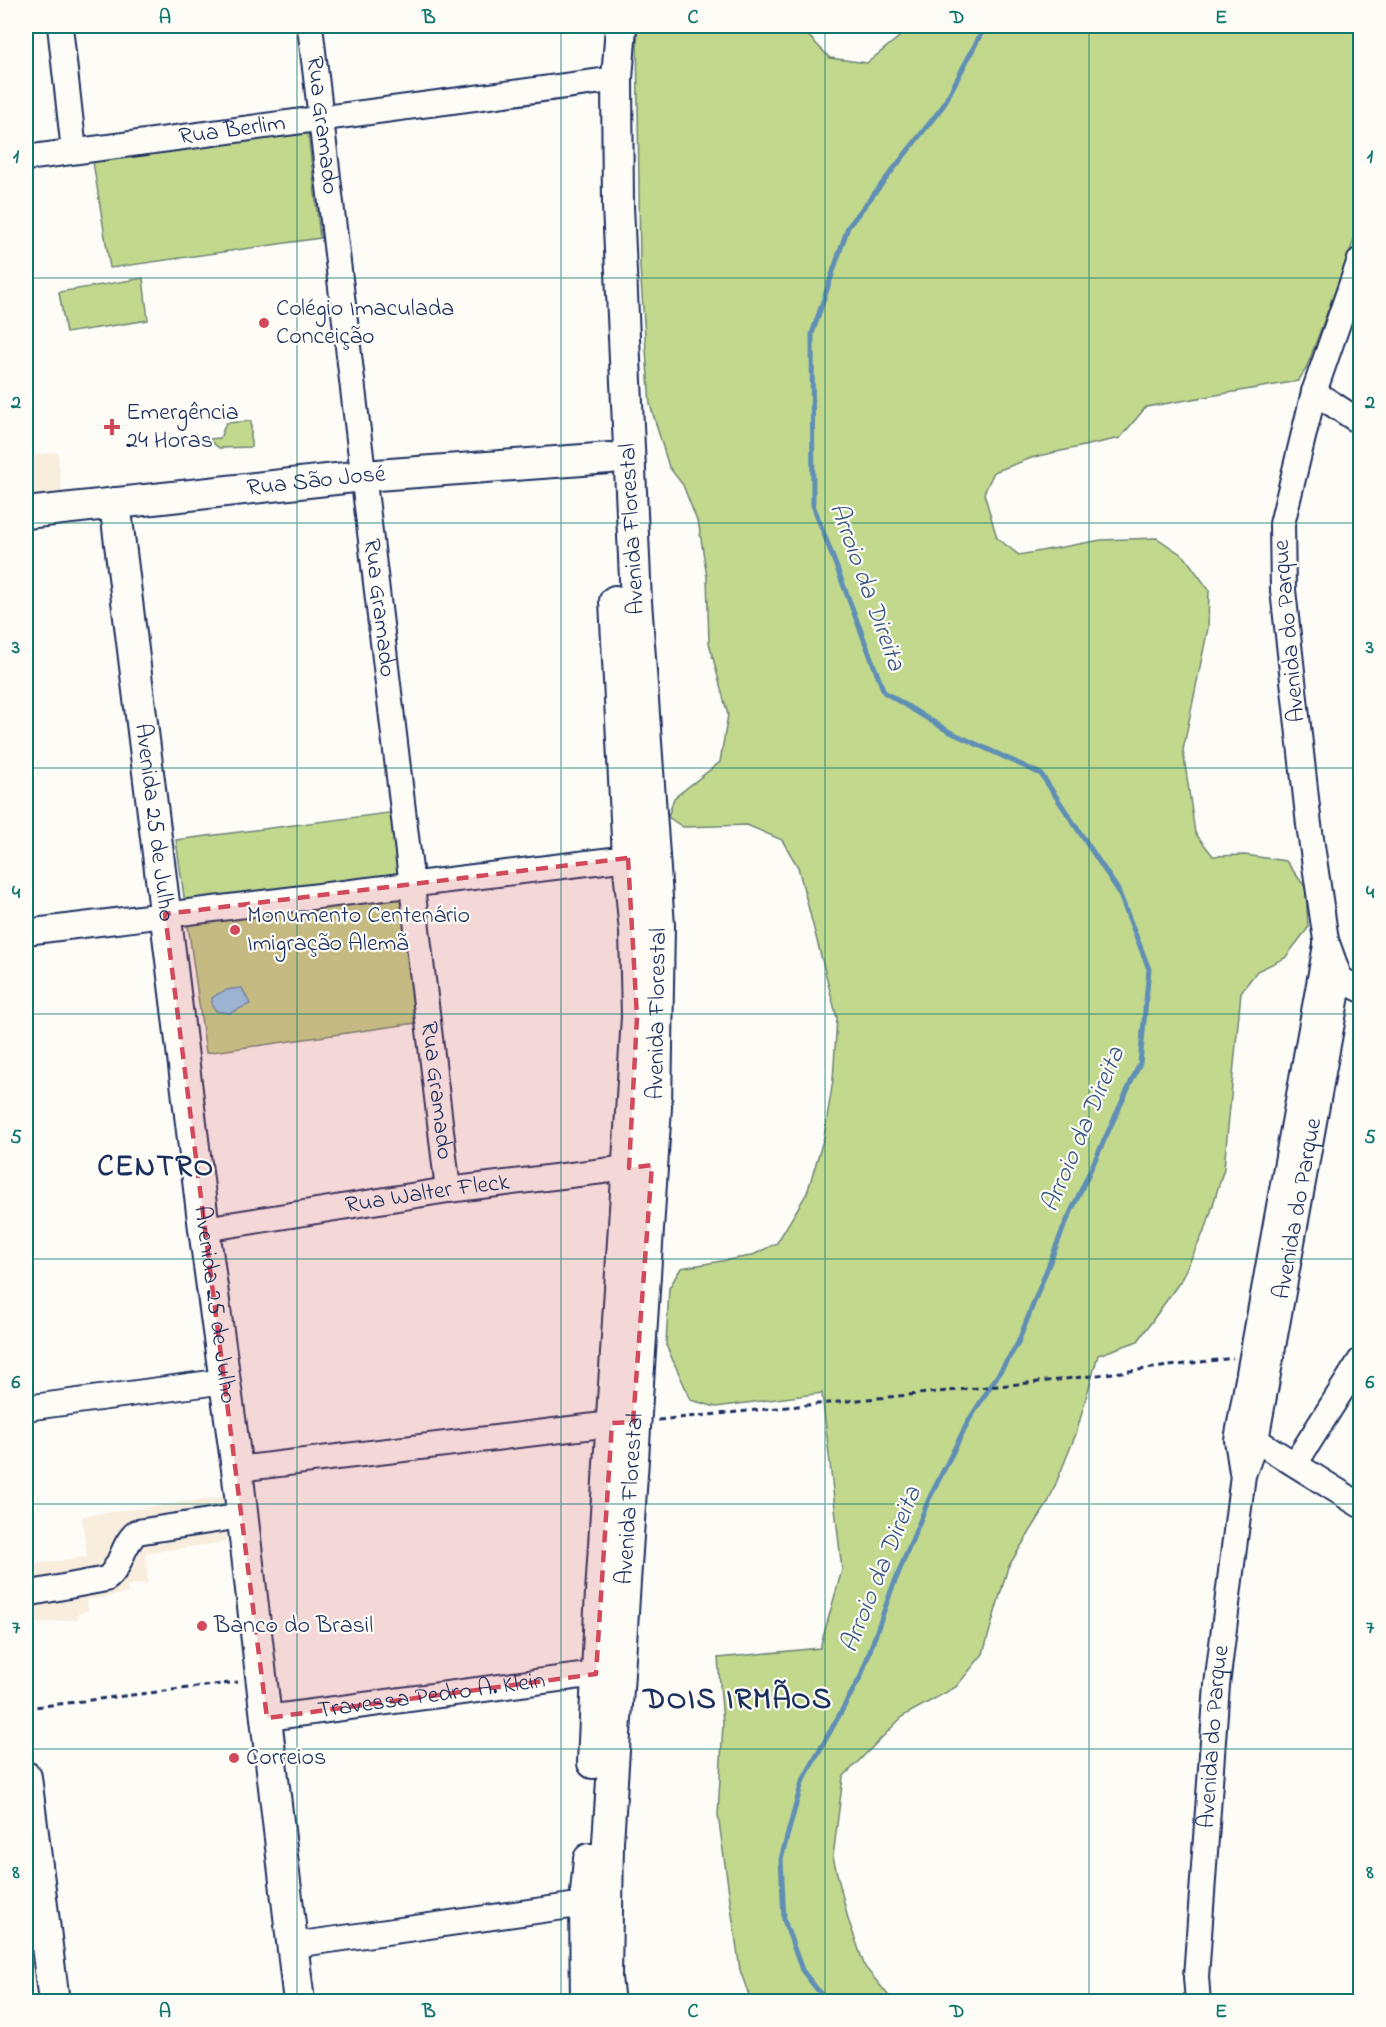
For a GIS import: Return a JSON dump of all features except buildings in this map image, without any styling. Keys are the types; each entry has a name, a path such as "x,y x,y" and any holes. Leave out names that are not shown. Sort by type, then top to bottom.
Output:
{"main road":[{"name":"Avenida Florestal","path":"600,26 608,79 618,206 635,589 659,926 656,1107 641,1167"},
{"name":"Avenida Florestal","path":"609,2001 606,1978 611,1609 641,1167 635,932 628,858 599,231 608,79 621,26"},
{"name":"Rua São José","path":"26,513 363,476 610,458"},
{"name":"Avenida 25 de Julho","path":"115,503 204,1229 237,1470 299,2001"},
{"name":"Avenida Florestal","path":"586,2001 585,1904 590,1853 596,1674 611,1609"},
{"path":"26,1777 54,2001"}],"street":[{"path":"60,26 74,151"},
{"name":"Rua Gramado","path":"310,26 448,1190"},
{"name":"Rua Berlim","path":"26,158 322,120 608,79"},
{"name":"Avenida do Parque","path":"1243,1475 1238,1440 1326,940 1299,740 1283,590 1282,524 1314,392 1360,260"},
{"path":"1314,392 1360,422"},
{"path":"26,932 628,858"},
{"name":"Avenida do Parque","path":"1198,2001 1196,1977 1217,1685 1243,1475 1256,1440 1350,984 1326,940"},
{"name":"Rua Walter Fleck","path":"204,1229 448,1190 641,1167"},
{"path":"1296,1464 1360,1361"},
{"path":"26,1407 225,1381"},
{"path":"237,1470 622,1422"},
{"path":"1256,1440 1360,1505"},
{"path":"26,1594 106,1579 115,1572 123,1549 137,1532 242,1516"},
{"name":"Travessa Pedro A. Klein","path":"267,1718 596,1674"},
{"path":"294,1946 585,1904"}],"path":[{"path":"622,1422 850,1403 1253,1355"},
{"path":"26,1708 262,1679"}],"highlighted area":[{"path":"628,858 637,1017 629,1168 652,1165 633,1422 612,1423 596,1674 267,1718 165,914"}],"shaded area":[{"path":"58,452 62,492 26,496 26,456"},
{"path":"223,1497 227,1542 145,1553 148,1583 127,1585 128,1593 87,1600 88,1611 78,1613 78,1619 26,1625 26,1565 87,1557 82,1516"}],"green space":[{"path":"637,26 799,26 830,58 867,63 899,37 904,26 1360,26 1360,224 1306,369 1298,381 1146,407 1120,438 1034,457 994,472 984,493 997,538 1019,555 1101,540 1157,538 1185,557 1209,590 1208,628 1183,750 1195,833 1213,856 1245,855 1286,861 1306,888 1308,928 1285,958 1257,971 1241,992 1224,1168 1207,1225 1181,1280 1138,1341 1098,1355 1076,1434 1048,1503 1008,1567 983,1654 956,1687 903,1716 843,1777 833,1857 848,1919 865,1967 893,2001 751,2001 740,1970 718,1815 723,1723 718,1658 820,1648 842,1570 822,1393 716,1407 691,1400 666,1345 669,1288 681,1268 751,1256 777,1243 807,1193 824,1137 833,1080 837,1018 798,867 782,840 747,825 683,827 668,817 674,798 720,762 728,715 709,643 707,577 699,526 683,485 669,467 650,404 640,267"},
{"path":"308,133 320,238 110,268 93,162"},
{"path":"143,278 148,320 66,333 59,292"},
{"path":"251,421 251,447 219,448 208,439 220,438 226,423"},
{"path":"396,812 423,1022 206,1053 176,840"}],"water":[{"path":"242,988 250,1004 230,1013 216,1011 212,1006 212,998 219,993"}],"waterway":[{"name":"Arroio da Direita","path":"827,2002 802,1970 784,1920 781,1859 802,1782 861,1676 891,1591 929,1499 969,1420 1017,1345 1063,1229 1140,1063 1149,969 1118,890 1041,774 948,731 884,692 813,505 812,334 848,227 943,106 985,26"}],"place":[{"name":"Colégio Imaculada Conceição","path":"264,323"},
{"name":"Emergência 24 Horas","path":"112,427"},
{"name":"Monumento Centenário Imigração Alemã","path":"235,930"},
{"name":"Banco do Brasil","path":"202,1626"},
{"name":"Correios","path":"234,1758"}],"district":[{"name":"CENTRO","path":"156,1168"},
{"name":"DOIS IRMÃOS","path":"738,1701"}]}
